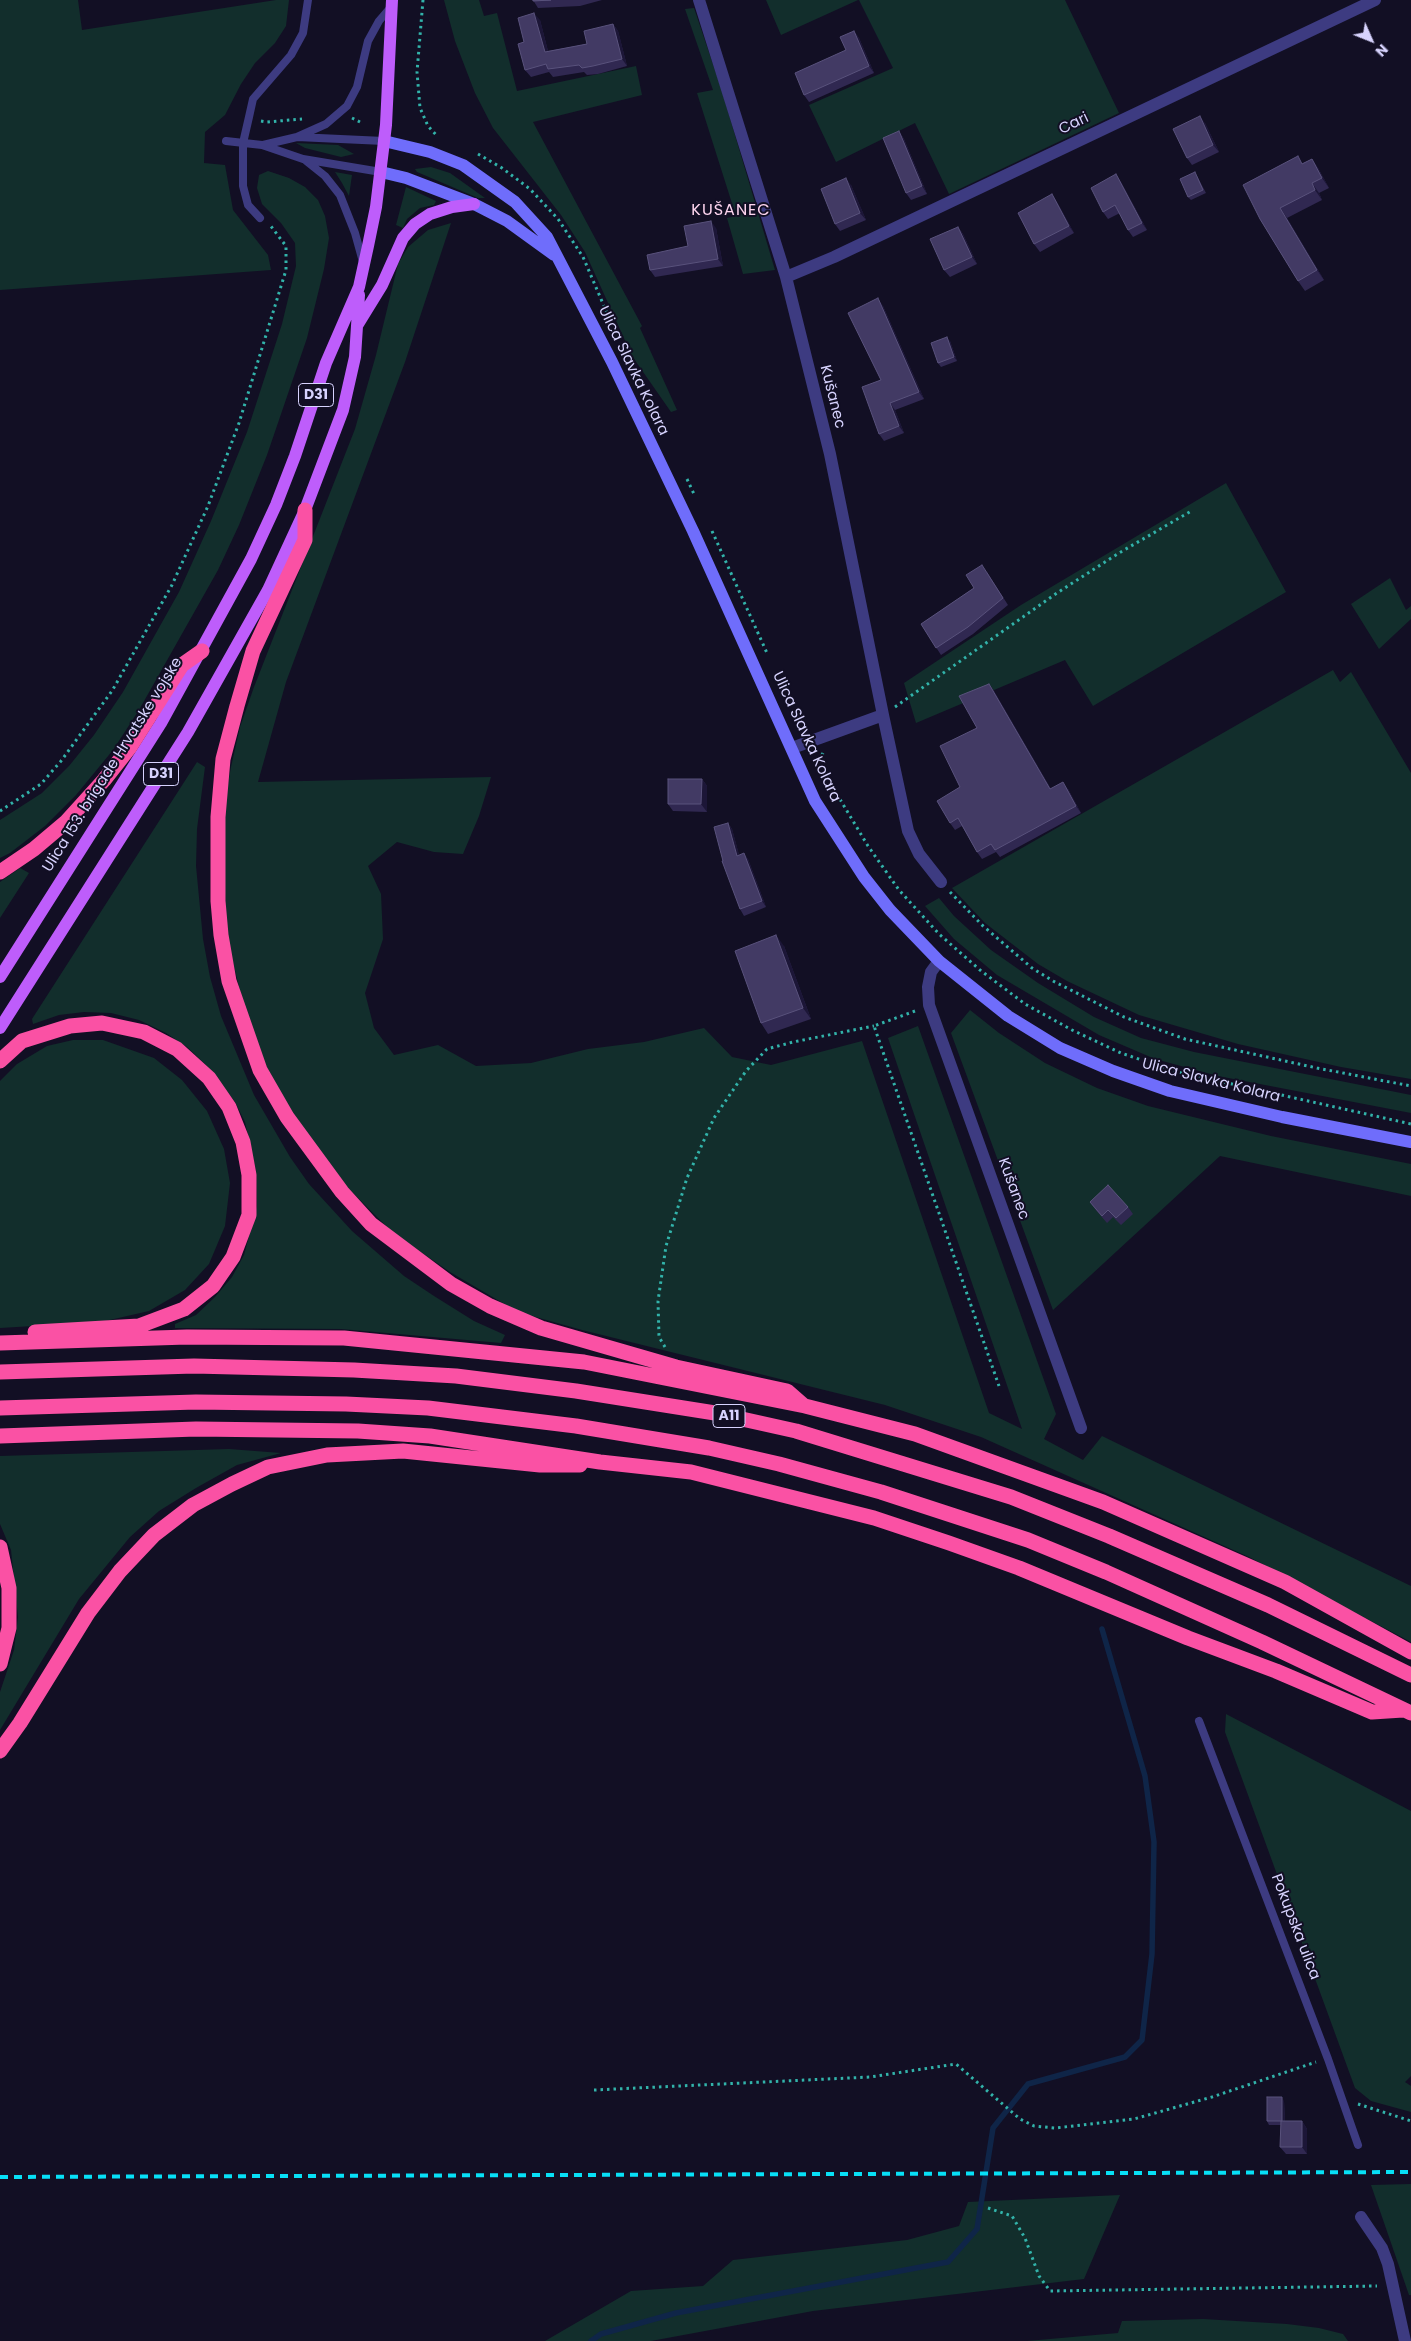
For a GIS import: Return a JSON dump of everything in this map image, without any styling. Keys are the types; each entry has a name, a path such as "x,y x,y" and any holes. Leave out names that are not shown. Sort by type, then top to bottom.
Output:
{"highway":[{"path":"305,510 305,540 253,651 240,697 223,759 218,818 218,901 222,944 229,982 260,1070 287,1117 342,1192 371,1224 451,1284 490,1306 541,1328 676,1367 787,1391 805,1406"},
{"path":"0,872 34,849 66,822 130,746 182,665 202,651"},
{"path":"0,1061 22,1042 70,1026 102,1023 144,1032 177,1049 209,1078 229,1107 243,1142 249,1175 249,1215 233,1257 213,1286 184,1309 139,1326 0,1334"},
{"path":"0,1343 187,1337 344,1338 584,1362 805,1406 915,1434 1103,1502 1285,1582 1411,1652"},
{"name":"A11","path":"0,1372 194,1366 354,1370 456,1376 576,1391 715,1413 787,1429 909,1464 1011,1497 1109,1536 1268,1604 1411,1675"},
{"name":"A11","path":"0,1408 196,1402 346,1404 428,1408 576,1426 709,1448 779,1464 881,1492 1028,1540 1106,1572 1262,1642 1408,1711"},
{"path":"0,1436 196,1429 358,1431 430,1436 600,1462 692,1472 874,1518 1019,1568 1188,1638 1276,1671 1372,1712 1408,1711"},
{"path":"0,1751 20,1723 88,1613 120,1571 154,1535 193,1505 232,1484 268,1467 327,1455 403,1451 540,1466 576,1466 600,1462"},
{"path":"0,1547 9,1588 8,1628 0,1664"}],"main road":[{"name":"Ulica 153. brigade Hrvatske vojske","path":"0,977 161,723 251,559 276,505 295,456 326,363 359,287 364,266 381,172 392,3"},
{"name":"Ulica Slavka Kolara","path":"384,141 430,152 462,165 515,202 547,237 612,362 689,522 816,801 864,877 890,910 938,961 1008,1016 1060,1048 1113,1071 1170,1091 1411,1142"},
{"name":"Ulica Slavka Kolara","path":"381,172 425,184 474,204 524,232 558,259"},
{"path":"358,324 382,285 402,238 415,224 430,214 452,207 474,204"},
{"name":"Ulica 153. brigade Hrvatske vojske","path":"0,1028 188,732 268,590 305,510 343,410 352,373 358,324 359,287"}],"street":[{"name":"Kušanec","path":"699,0 786,277 830,454 883,715"},
{"name":"Cari","path":"786,277 834,257 1375,0"},
{"path":"792,748 883,715 908,831 919,854 940,882"},
{"name":"Kušanec","path":"938,961 931,972 928,987 929,1005 1081,1428"},
{"path":"1360,2218 1382,2248 1393,2286 1404,2341"}],"lane":[{"path":"260,218 248,205 243,186 243,143 253,99 290,55 303,33 308,0"},
{"path":"262,145 297,137 326,124 347,106 357,87 368,41 378,21 392,3"},
{"path":"297,137 384,141"},
{"path":"226,141 262,145 304,159 381,172"},
{"path":"304,159 325,176 340,195 355,233 364,266"},
{"name":"Pokupska ulica","path":"1199,1721 1328,2058 1358,2145"}],"path":[{"path":"249,117 267,122 309,118"},
{"path":"422,128 430,128"},
{"path":"0,811 40,784 61,761 112,691 172,585 208,506 239,423 286,270 286,246 273,227 260,218"},
{"path":"883,715 1057,593 1119,553 1193,510"},
{"path":"820,738 824,752 820,759 829,781 863,838 899,890 946,940 980,970 1025,1004 1072,1030 1122,1053 1174,1071 1411,1124"},
{"path":"940,882 982,925 1032,968 1053,981 1124,1017 1193,1041 1411,1086"},
{"path":"676,1367 659,1337 658,1301 666,1246 687,1178 714,1118 746,1072 767,1049 874,1026 929,1005"},
{"path":"874,1026 999,1386"},
{"path":"594,2090 870,2077 956,2064 1020,2118 1034,2126 1055,2128 1134,2119 1212,2097 1328,2058"},
{"path":"1343,2100 1411,2121"},
{"path":"988,2208 1012,2216 1025,2238 1039,2276 1050,2291 1393,2286"}],"green space":[{"path":"0,0 78,0 82,30 276,0 289,0 286,26 275,43 255,63 241,84 225,115 205,132 204,163 225,165 233,210 268,255 271,270 0,290"},
{"path":"444,0 479,0 484,16 497,13 517,91 636,66 642,95 533,122 642,326 640,328 677,410 671,412 632,356 585,252 561,215 493,128 475,93 455,41"},
{"path":"766,0 858,0 781,35"},
{"path":"859,0 1065,0 1119,113 949,194 915,123 836,162 809,105 893,68"},
{"path":"694,8 721,88 775,270 743,274 727,218 736,216 697,93 713,90 685,9"},
{"path":"296,143 338,145 354,154 341,157 305,148"},
{"path":"431,167 450,173 485,198 478,198 417,172 415,169"},
{"path":"268,171 289,178 305,187 318,200 325,216 329,238 324,269 307,338 267,455 239,525 218,570 139,710 113,750 76,795 45,826 10,853 0,858 0,820 42,793 69,766 94,735 123,692 179,592 211,521 247,432 282,324 296,266 295,243 281,223 262,204 257,188 259,175"},
{"path":"335,172 352,175 349,196 342,183"},
{"path":"406,187 436,201 434,205 420,208 407,219 403,228 396,225"},
{"path":"451,223 405,362 286,682 258,782 491,777 479,816 463,854 434,852 397,842 368,866 381,894 383,939 365,993 374,1028 394,1055 438,1045 476,1066 531,1063 588,1049 644,1042 704,1028 732,1057 771,1065 862,1041 989,1413 1022,1429 888,1038 918,1026 1056,1414 1044,1439 1083,1460 1102,1436 1411,1586 1411,1642 1249,1557 981,1437 885,1405 582,1330 518,1312 450,1272 393,1233 342,1182 289,1108 267,1068 247,1019 226,934 223,812 231,767 240,727 254,687 355,429 376,355 398,264 408,247 428,230"},
{"path":"1226,483 1286,592 1093,706 1065,660 916,723 904,683 1021,605"},
{"path":"1390,578 1406,610 1411,606 1411,619 1379,649 1351,604"},
{"path":"1333,670 1340,682 1351,672 1411,773 1411,1079 1341,1067 1238,1044 1139,1015 1067,981 1038,964 985,923 952,888"},
{"path":"197,762 205,767 197,829 196,866 203,939 210,977 221,1016 254,1095 290,1157 309,1184 352,1231 404,1276 474,1321 505,1335 501,1343 341,1329 175,1328 175,1324 196,1315 215,1297 232,1277 244,1255 257,1206 256,1171 245,1122 235,1102 205,1064 187,1047 166,1033 139,1020 111,1013 84,1012 59,1015 33,1024 32,1019"},
{"path":"20,868 29,873 0,918 0,882"},
{"path":"939,898 954,916 991,950 1038,983 1094,1017 1141,1038 1194,1052 1411,1095 1411,1113 1218,1076 1155,1059 1099,1035 997,975 954,939 925,906"},
{"path":"970,1010 999,1033 1045,1063 1097,1088 1148,1106 1271,1136 1411,1164 1411,1196 1220,1156 1053,1310 951,1033"},
{"path":"73,1040 103,1040 154,1058 182,1080 207,1111 224,1149 230,1183 225,1226 209,1264 185,1290 149,1311 101,1322 0,1328 0,1081 17,1064 47,1046"},
{"path":"229,1449 281,1453 237,1465 159,1511 130,1537 79,1599 0,1730 0,1692 14,1650 18,1617 11,1550 0,1524 0,1456"},
{"path":"1226,1714 1411,1811 1411,2076 1405,2082 1411,2086 1411,2112 1371,2101 1355,2088 1225,1732"},
{"path":"1411,2184 1411,2295 1409,2295 1371,2185"},
{"path":"1120,2195 1084,2279 813,2311 651,2341 545,2341 631,2291 703,2286 733,2260 907,2240 959,2226 968,2202"},
{"path":"1203,2319 1287,2324 1319,2328 1343,2334 1348,2341 1027,2341 1118,2333 1122,2321"}],"building":[{"path":"534,13 545,52 587,44 584,31 613,24 622,59 582,68 579,65 548,69 546,64 525,70 518,44 524,42 518,18"},
{"path":"854,31 869,66 804,95 795,73 846,50 840,37"},
{"path":"1200,116 1213,145 1187,158 1173,129"},
{"path":"899,131 922,186 906,193 883,138"},
{"path":"1298,156 1302,164 1312,159 1322,178 1312,183 1315,190 1280,208 1317,270 1298,281 1260,219 1243,185"},
{"path":"1195,172 1203,190 1188,197 1180,179"},
{"path":"1116,174 1142,223 1128,230 1115,205 1103,212 1091,188"},
{"path":"846,178 860,213 835,224 821,189"},
{"path":"1052,194 1069,226 1034,244 1018,213"},
{"path":"711,221 718,259 650,270 647,255 688,246 684,226"},
{"path":"958,227 972,257 944,270 930,239"},
{"path":"878,298 919,392 890,403 899,426 879,434 862,387 881,380 848,313"},
{"path":"947,337 954,357 938,363 931,343"},
{"path":"982,565 1003,598 968,627 936,648 921,624 974,588 966,575"},
{"path":"989,684 1050,789 1063,782 1076,806 995,850 991,844 977,852 958,818 950,823 937,801 960,787 940,746 977,728 959,696"},
{"path":"668,779 702,779 701,804 668,804"},
{"path":"728,823 737,856 744,853 762,901 740,909 722,861 714,827"},
{"path":"776,935 803,1008 761,1023 735,951"},
{"path":"1108,1185 1128,1207 1116,1218 1108,1210 1102,1216 1090,1202"},
{"path":"1267,2097 1282,2097 1282,2121 1267,2121"},
{"path":"1281,2121 1302,2121 1302,2147 1280,2147"}],"waterway":[{"path":"591,2341 601,2334 676,2313 948,2262 977,2229 993,2128 1028,2084 1125,2057 1142,2040 1152,1954 1154,1842 1145,1776 1102,1629"}],"railway":[{"path":"0,2177 1411,2172"}],"district":[{"name":"KUŠANEC","path":"731,211"}]}
